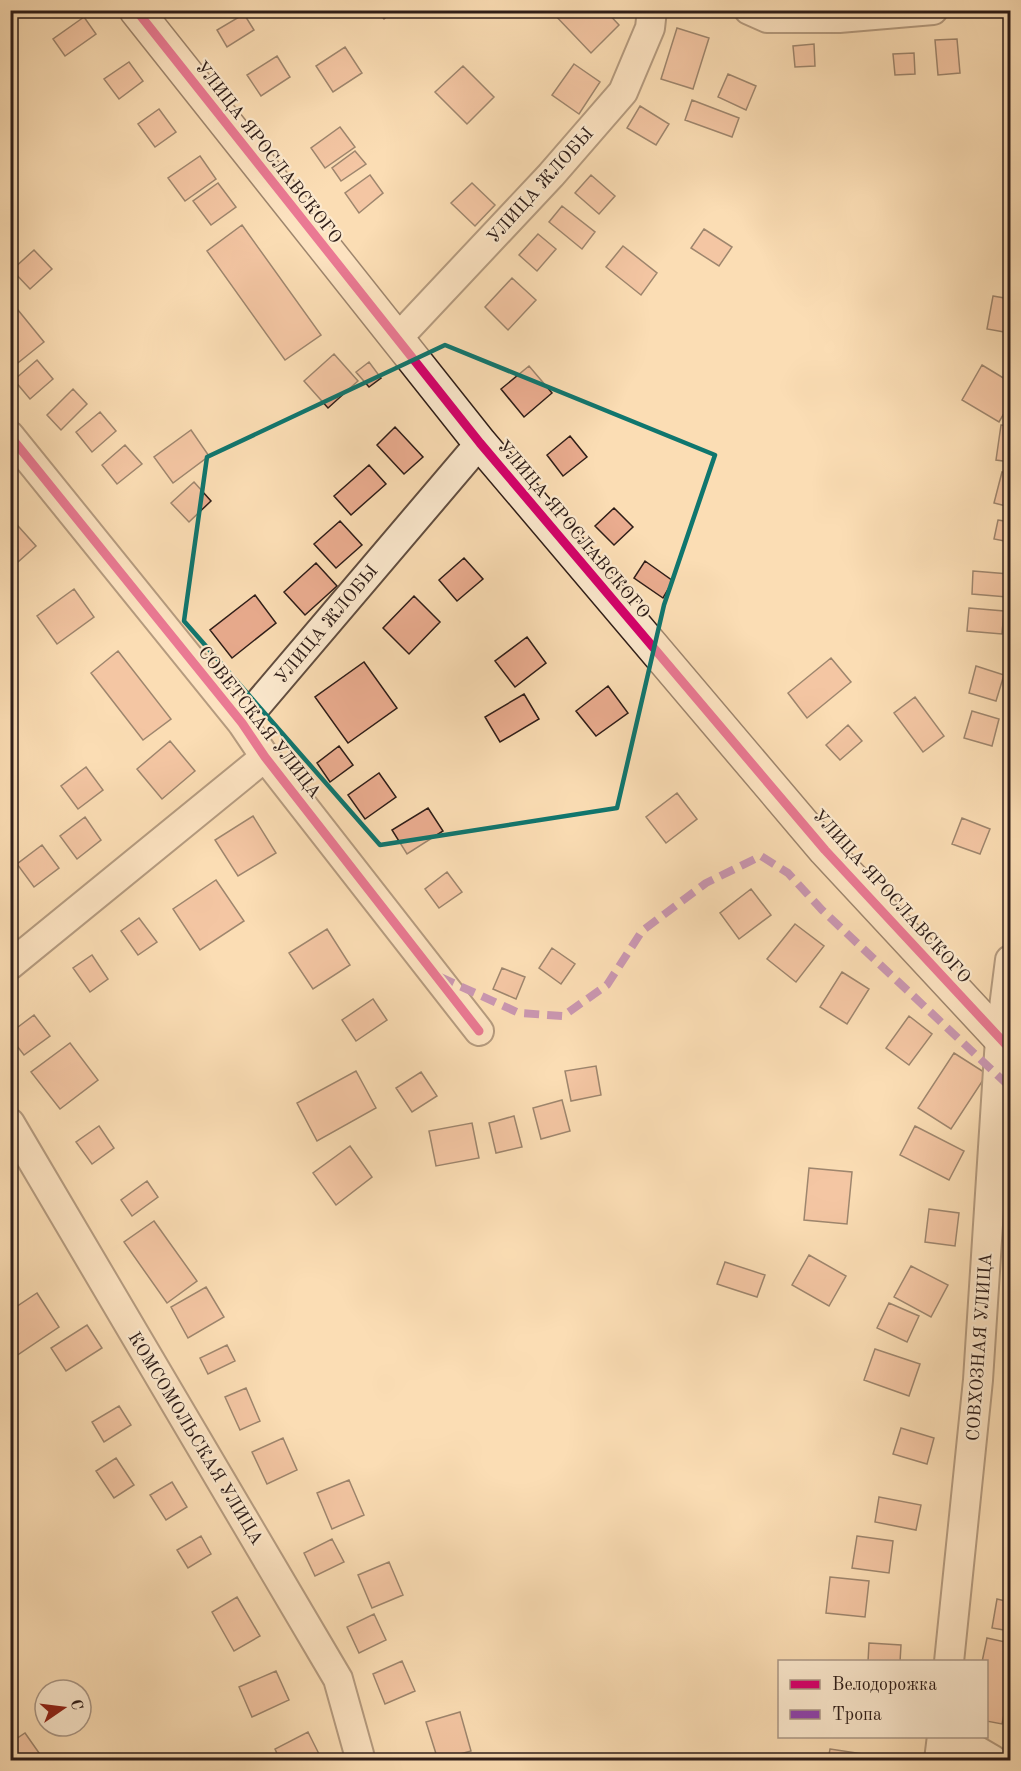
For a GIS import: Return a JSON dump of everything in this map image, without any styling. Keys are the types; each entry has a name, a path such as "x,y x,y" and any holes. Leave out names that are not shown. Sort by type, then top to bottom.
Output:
{"street":[{"name":"УЛИЦА ЯРОСЛАВСКОГО","path":"136,10 480,443 825,850 1005,1044"},
{"name":"УЛИЦА ЖЛОБЫ","path":"396,340 551,175 623,92 650,28 652,10"},
{"path":"749,10 768,18 839,18 933,10"},
{"name":"СОВЕТСКАЯ УЛИЦА","path":"10,436 242,723 479,1031"},
{"name":"УЛИЦА ЖЛОБЫ","path":"242,723 480,443"},
{"path":"10,966 266,757"},
{"name":"СОВХОЗНАЯ УЛИЦА","path":"949,1660 978,1380 1011,960"},
{"name":"КОМСОМОЛЬСКАЯ УЛИЦА","path":"10,1123 338,1679 359,1754 357,1761"},
{"path":"939,1761 942,1738"},
{"path":"954,1738 993,1761"}],"highlighted area":[{"path":"445,345 715,455 664,605 617,808 380,845 184,621 207,457"}],"building":[{"path":"377,10 395,10 384,19"},
{"path":"605,10 619,25 591,53 551,11"},
{"path":"244,14 254,30 227,47 217,30"},
{"path":"84,17 96,34 65,56 53,39"},
{"path":"677,28 709,38 693,89 661,79"},
{"path":"957,39 960,73 938,75 935,40"},
{"path":"814,44 815,66 795,67 793,46"},
{"path":"345,47 362,73 333,92 316,66"},
{"path":"914,53 915,74 895,75 893,54"},
{"path":"277,56 290,77 261,96 247,75"},
{"path":"129,62 143,81 119,99 104,79"},
{"path":"574,64 600,82 579,114 552,95"},
{"path":"463,66 494,97 467,124 435,92"},
{"path":"728,74 756,86 746,110 718,97"},
{"path":"692,100 739,118 732,137 685,120"},
{"path":"640,106 669,124 656,145 627,128"},
{"path":"159,109 176,132 155,147 138,124"},
{"path":"340,127 355,147 325,168 311,148"},
{"path":"355,151 366,164 341,181 332,168"},
{"path":"200,156 216,179 185,201 168,178"},
{"path":"370,175 383,193 359,213 345,193"},
{"path":"591,175 615,196 599,214 575,193"},
{"path":"218,183 236,207 211,225 193,201"},
{"path":"472,183 495,205 475,226 451,203"},
{"path":"562,206 595,232 582,249 549,222"},
{"path":"242,225 321,335 285,360 207,251"},
{"path":"704,229 732,247 719,266 691,248"},
{"path":"538,234 556,249 537,271 519,255"},
{"path":"623,246 657,273 641,295 606,267"},
{"path":"34,250 52,269 30,289 12,270"},
{"path":"512,278 536,300 508,330 485,307"},
{"path":"993,296 1010,299 1010,333 987,329"},
{"path":"18,310 44,342 14,366 10,362 10,316"},
{"path":"334,354 358,381 328,408 304,381"},
{"path":"37,360 53,379 30,399 14,380"},
{"path":"369,362 381,378 369,387 356,372"},
{"path":"982,365 1010,382 1010,403 999,422 962,400"},
{"path":"529,366 552,393 524,417 501,389"},
{"path":"73,389 87,404 61,430 47,415"},
{"path":"100,412 116,431 92,452 76,432"},
{"path":"1001,425 1010,426 1010,462 996,460"},
{"path":"395,427 423,457 404,474 377,445"},
{"path":"191,430 209,456 173,483 154,457"},
{"path":"570,436 587,457 563,476 547,455"},
{"path":"125,445 142,464 117,484 102,465"},
{"path":"369,465 386,484 351,515 334,496"},
{"path":"1002,472 1010,474 1010,507 994,503"},
{"path":"194,482 211,501 189,522 171,503"},
{"path":"614,508 633,527 614,545 595,526"},
{"path":"10,517 36,546 10,569"},
{"path":"998,520 1010,522 1010,542 994,539"},
{"path":"340,521 362,545 336,568 314,544"},
{"path":"464,558 483,579 457,601 439,580"},
{"path":"645,561 673,581 663,598 634,578"},
{"path":"316,563 337,586 305,615 284,592"},
{"path":"973,571 1009,574 1007,597 972,594"},
{"path":"74,589 94,617 57,644 37,616"},
{"path":"255,595 276,623 232,658 210,630"},
{"path":"414,596 440,622 409,654 383,628"},
{"path":"969,608 1004,611 1002,634 967,631"},
{"path":"527,637 546,663 515,687 495,661"},
{"path":"118,651 171,719 143,740 91,673"},
{"path":"831,658 851,682 807,718 788,693"},
{"path":"364,662 397,708 348,743 315,697"},
{"path":"976,666 1004,675 996,701 969,693"},
{"path":"608,686 628,713 596,736 576,711"},
{"path":"524,694 539,719 500,742 485,717"},
{"path":"915,697 944,736 923,752 894,713"},
{"path":"972,711 999,719 992,746 964,738"},
{"path":"848,725 862,741 840,760 826,745"},
{"path":"170,741 195,771 162,799 137,769"},
{"path":"339,746 353,765 330,782 317,763"},
{"path":"86,767 103,790 78,809 61,786"},
{"path":"379,773 396,797 365,819 348,795"},
{"path":"677,793 697,819 666,843 646,817"},
{"path":"428,808 443,831 407,854 392,830"},
{"path":"253,816 276,853 238,876 215,840"},
{"path":"85,817 101,840 77,859 60,836"},
{"path":"962,818 990,829 980,854 952,844"},
{"path":"42,845 59,868 34,887 17,864"},
{"path":"447,872 462,892 439,908 425,889"},
{"path":"216,880 244,921 200,950 173,909"},
{"path":"751,889 771,915 739,939 720,913"},
{"path":"139,918 157,942 138,955 121,931"},
{"path":"795,924 824,946 796,982 767,959"},
{"path":"327,929 350,965 313,989 289,953"},
{"path":"552,948 575,964 561,984 539,968"},
{"path":"92,955 108,979 90,992 73,968"},
{"path":"502,968 525,977 516,999 493,989"},
{"path":"842,972 869,989 847,1024 820,1007"},
{"path":"373,999 387,1020 356,1041 342,1020"},
{"path":"34,1015 50,1036 24,1055 10,1037 10,1033"},
{"path":"909,1016 932,1034 909,1065 886,1048"},
{"path":"70,1043 98,1080 60,1109 31,1072"},
{"path":"954,1053 987,1074 951,1129 918,1108"},
{"path":"596,1066 601,1095 571,1101 565,1071"},
{"path":"356,1071 376,1108 317,1141 297,1103"},
{"path":"421,1072 437,1096 412,1112 396,1088"},
{"path":"562,1100 570,1131 541,1139 533,1108"},
{"path":"514,1116 522,1147 496,1153 489,1123"},
{"path":"472,1123 479,1158 436,1166 429,1131"},
{"path":"99,1126 114,1148 92,1164 76,1142"},
{"path":"915,1126 964,1151 949,1180 900,1155"},
{"path":"350,1146 372,1177 336,1205 313,1173"},
{"path":"809,1168 852,1172 847,1224 804,1220"},
{"path":"147,1181 158,1197 132,1216 121,1200"},
{"path":"929,1209 959,1213 955,1246 925,1242"},
{"path":"154,1221 197,1281 167,1303 124,1242"},
{"path":"809,1255 846,1276 829,1306 792,1285"},
{"path":"725,1262 765,1275 757,1297 717,1284"},
{"path":"911,1266 948,1285 931,1317 894,1297"},
{"path":"206,1287 224,1317 188,1338 171,1307"},
{"path":"37,1293 59,1327 10,1360 10,1311"},
{"path":"889,1303 919,1316 907,1342 877,1328"},
{"path":"87,1325 102,1348 66,1371 51,1348"},
{"path":"227,1345 235,1361 208,1374 200,1358"},
{"path":"875,1349 920,1364 909,1396 864,1380"},
{"path":"246,1388 260,1421 240,1430 225,1397"},
{"path":"119,1406 131,1425 104,1442 92,1422"},
{"path":"901,1428 934,1438 927,1464 893,1454"},
{"path":"283,1438 297,1470 267,1484 252,1452"},
{"path":"116,1458 134,1485 114,1498 96,1471"},
{"path":"349,1480 364,1515 332,1529 317,1493"},
{"path":"172,1482 187,1507 166,1520 150,1495"},
{"path":"879,1497 921,1505 916,1530 875,1522"},
{"path":"201,1536 211,1554 188,1568 177,1550"},
{"path":"857,1536 893,1541 889,1573 852,1568"},
{"path":"332,1539 344,1562 315,1576 304,1553"},
{"path":"389,1562 403,1595 372,1608 358,1575"},
{"path":"830,1577 869,1581 865,1617 826,1613"},
{"path":"237,1597 260,1636 234,1651 212,1612"},
{"path":"997,1599 1010,1602 1010,1631 992,1628"},
{"path":"374,1614 386,1640 359,1653 347,1627"},
{"path":"987,1638 1010,1643 1010,1686 1002,1724 988,1721 988,1660 982,1660"},
{"path":"869,1643 901,1645 900,1660 868,1660"},
{"path":"402,1661 415,1691 385,1704 373,1674"},
{"path":"276,1671 289,1700 252,1717 239,1687"},
{"path":"460,1712 471,1751 438,1760 426,1722"},
{"path":"308,1732 322,1760 280,1760 275,1749"},
{"path":"25,1733 44,1760 10,1760 10,1743"},
{"path":"830,1749 877,1756 876,1760 828,1760"}],"marked path":[{"path":"440,977 519,1013 563,1016 607,985 642,931 706,883 761,856 788,873 822,910 1010,1087"}],"cycle path":[{"path":"136,10 480,443 825,850 1010,1049"},
{"path":"10,436 242,723 265,757 479,1031"}]}
